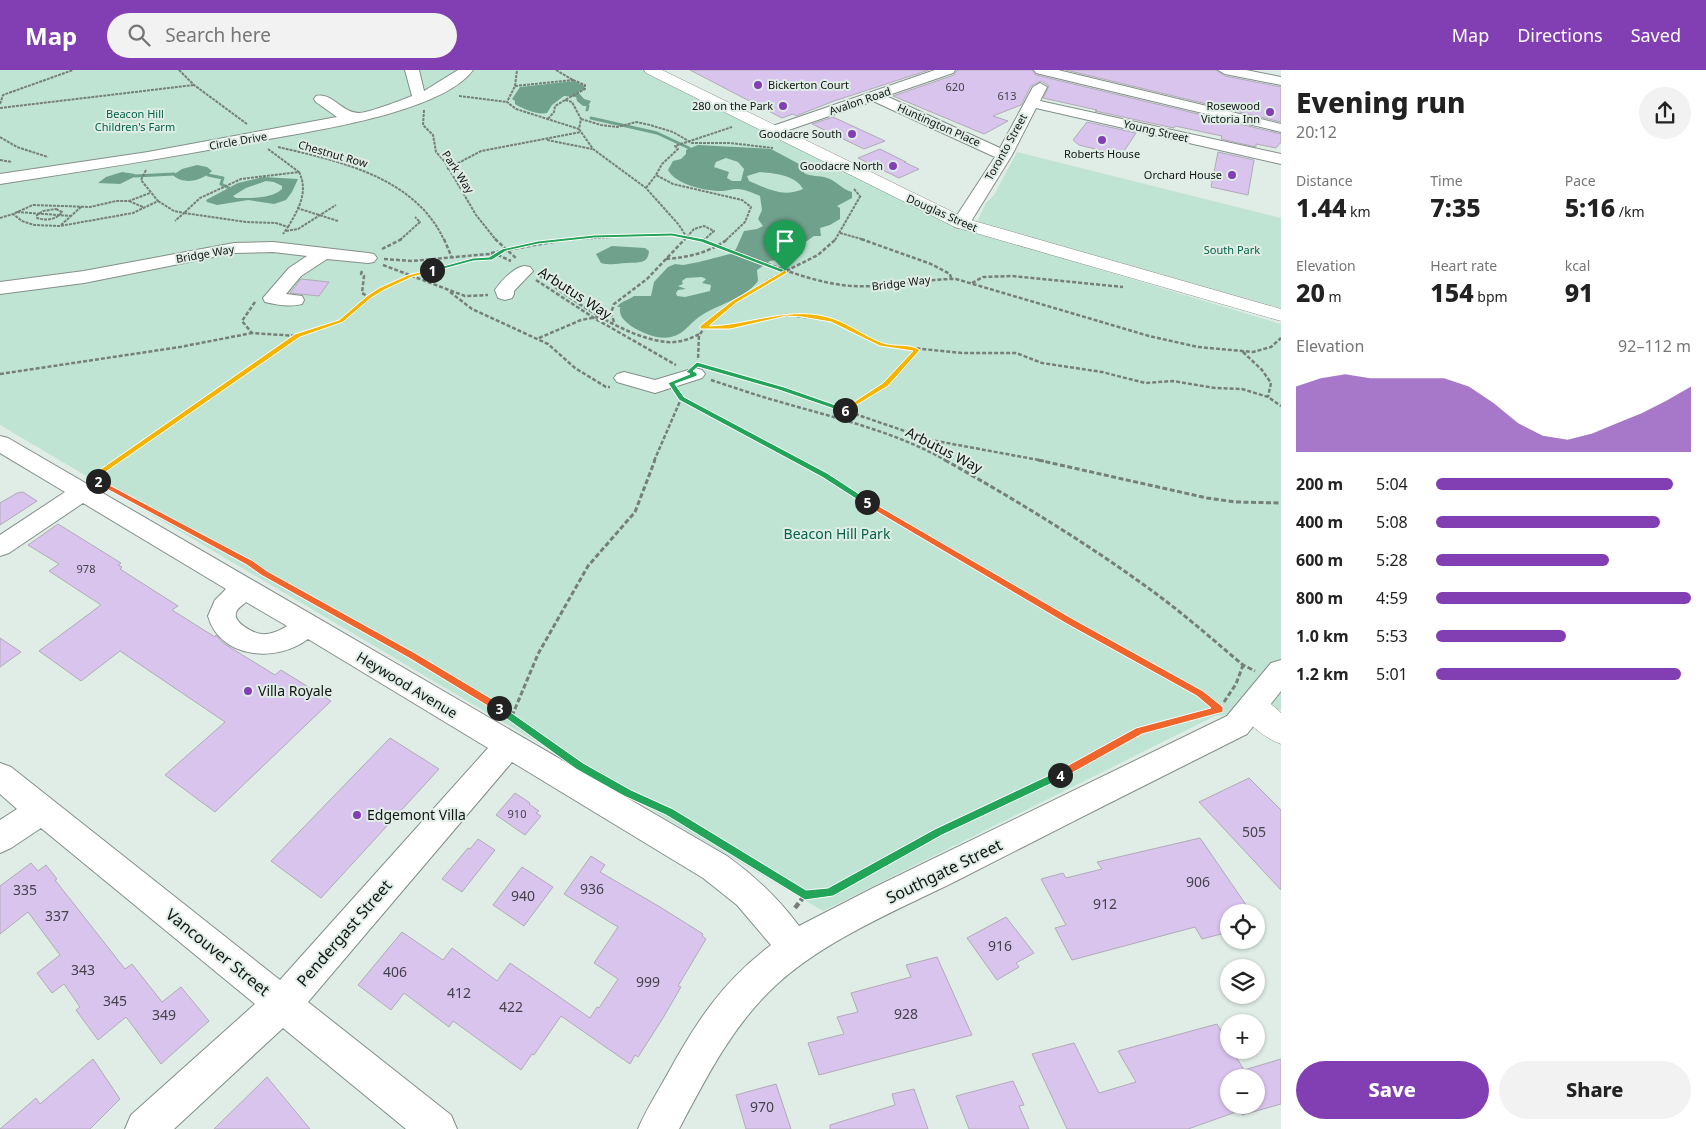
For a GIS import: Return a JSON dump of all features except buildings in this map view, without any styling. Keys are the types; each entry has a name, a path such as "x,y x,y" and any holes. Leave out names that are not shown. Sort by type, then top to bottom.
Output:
{"main road":[{"name":"Douglas Street","path":"651,70 962,223 1281,315"},
{"path":"1242,698 1281,731"}],"street":[{"path":"412,70 414,86 419,98"},
{"name":"Circle Drive","path":"0,179 105,164 239,141 263,130 338,117 360,117 419,98 437,90 466,70"},
{"name":"Avalon Road","path":"772,131 948,70"},
{"path":"1225,70 1281,81"},
{"path":"1046,71 1281,128"},
{"name":"Toronto Street","path":"962,223 1004,155 1046,71"},
{"name":"Huntington Place","path":"874,96 1004,155"},
{"path":"321,99 338,117"},
{"name":"Young Street","path":"1032,102 1281,159"},
{"name":"Bridge Way","path":"0,288 84,277 234,248 273,247 324,253 371,262"},
{"path":"295,300 272,298 295,272 324,253"},
{"path":"504,292 526,268"},
{"path":"619,382 656,387 675,393 694,370"},
{"name":"Heywood Avenue","path":"0,443 92,484 245,588 308,626 516,729 745,889 767,911 794,949"},
{"path":"0,547 92,484"},
{"path":"245,588 226,604 221,612 222,621 228,628 261,644 275,643 292,638 308,626"},
{"name":"Southgate Street","path":"658,1129 704,1044 734,1003 762,973 794,949 812,937 885,899 1238,725 1242,698 1281,670"},
{"name":"Pendergast Street","path":"145,1129 282,1004 516,729"},
{"name":"Vancouver Street","path":"0,776 437,1129"},
{"path":"0,838 42,810"}],"path":[{"path":"3,96 73,70"},
{"name":"Chestnut Row","path":"179,70 194,85 263,130 270,144 358,168 397,187 426,212 438,228 452,258"},
{"path":"507,102 515,86 517,70"},
{"path":"548,119 554,112 555,106 585,90 585,85 556,70"},
{"path":"515,86 573,80"},
{"path":"3,96 0,106 194,85"},
{"path":"437,90 466,97 507,102 516,110 580,131 593,149 646,188 679,225 686,236"},
{"name":"Park Way","path":"419,98 425,103 422,125 424,129 433,135 436,152 445,162 447,169 491,234 504,250 526,268"},
{"path":"565,100 572,102 581,119 580,131"},
{"path":"581,119 600,125 622,126 627,123 636,122 674,132 692,143 730,143 764,146 780,151"},
{"path":"646,188 666,160 678,149 675,146 687,140 752,121"},
{"path":"447,169 481,150 543,140 580,131"},
{"path":"0,137 17,147 50,158"},
{"path":"543,140 593,149"},
{"path":"239,141 240,147 270,150 299,172 303,178 304,195 286,231 273,247"},
{"path":"145,172 140,180 149,188 150,193 158,201 174,211 246,222 276,223 288,227"},
{"path":"175,222 200,198 223,187 248,178 299,172"},
{"path":"656,175 673,184 722,195 748,204 751,211 731,236 718,246 697,256 666,259"},
{"path":"851,186 860,196"},
{"path":"526,268 614,323 645,336 667,342 690,340 734,302 785,271 822,253 835,241 860,196 865,192 884,186"},
{"path":"0,218 27,207 41,204 81,207 129,201 150,193"},
{"path":"129,201 143,207"},
{"path":"15,213 28,222 60,226 75,225 132,213 158,201"},
{"path":"286,231 298,229 336,206"},
{"path":"60,226 81,207"},
{"path":"297,208 338,221"},
{"path":"38,214 46,210 56,209 62,212 60,215"},
{"path":"43,220 56,209"},
{"path":"15,213 71,216"},
{"path":"38,214 37,218 43,220 51,220 60,215"},
{"path":"369,297 362,293 364,276 371,262 389,246 409,234 420,222 415,217"},
{"path":"614,323 610,316 614,304 647,279 686,236 698,227 703,226 713,229 713,234 702,241"},
{"path":"840,233 874,241 931,263 947,271 951,278"},
{"name":"Bridge Way","path":"488,254 538,243 586,237 672,234 686,236 718,246 765,265 841,286 902,285 951,278 1149,336 1198,347 1243,352 1263,350 1271,347 1281,338"},
{"path":"92,484 154,437 298,336 341,321 369,297 410,276 473,259 490,259 504,250"},
{"name":"Arbutus Way","path":"371,262 452,258 488,254 498,255 526,268 594,318 653,353 776,400 839,417 920,446 1012,498 1115,565 1167,602 1243,664 1242,698"},
{"path":"371,262 436,285 450,292 470,297 504,292"},
{"path":"972,283 983,277 1012,276 1127,287"},
{"path":"450,292 472,310 548,344 584,375 606,387 619,382"},
{"path":"702,328 730,327 780,315 832,320 882,345 962,353 1016,352 1042,363 1102,372 1145,383 1173,381 1216,388 1242,389 1268,397 1281,406"},
{"path":"538,338 581,320 604,316"},
{"path":"0,374 180,347 252,333"},
{"path":"699,334 700,348 694,370 782,389 931,440 1014,455 1207,498 1236,502 1281,502"},
{"path":"846,410 885,384 917,350"},
{"path":"1243,352 1262,370 1270,383 1268,397"},
{"path":"201,538 250,563 264,573 412,655 516,729 538,654 588,566 635,512 660,446 675,393 824,475 875,508 1025,595 1200,693 1220,710 1139,730 1044,784 938,832 829,893 805,895 754,864"}],"green space":[{"name":"Beacon Hill Park","path":"0,70 642,70 869,184 965,229 1281,324 1281,710 1215,716 823,911 0,425"},
{"name":"South Park","path":"1017,152 1281,218 1281,308 977,222 986,203 994,195"}],"shaded area":[{"path":"574,81 585,86 584,90 578,92 584,99 591,101 588,106 583,106 577,101 576,97 564,96 552,105 547,113 539,113 518,106 512,99 520,87"},
{"path":"698,145 771,149 801,165 804,173 830,179 852,192 852,198 837,206 840,208 840,219 820,228 821,236 814,236 804,243 792,245 789,249 792,252 782,259 770,261 757,270 758,281 745,293 706,312 679,334 661,338 631,326 621,316 620,307 617,307 634,296 651,296 654,282 668,267 730,254 736,249 744,231 763,226 758,219 762,210 760,196 740,189 708,190 684,183 672,175 668,170 673,161 681,159 686,154 686,150","holes":["726,158 738,162 744,169 741,181 732,181 727,178 729,172 714,167 716,162","760,172 778,174 790,178 800,184 803,189 796,192 782,193 749,181 747,176","702,277 706,279 702,283 711,285 710,291 685,297 677,296 678,290 686,289 678,286 683,284 682,281 686,278"]},
{"path":"197,165 207,167 212,171 204,177 188,181 173,175 182,169"},
{"path":"122,172 135,174 134,177 120,184 98,183 106,177"},
{"path":"263,177 298,179 286,200 274,204 248,200 217,205 207,202 206,200 238,183","holes":["266,181 282,186 282,189 272,195 254,198 236,198 233,196 246,188"]},
{"path":"612,246 645,248 649,251 647,259 638,262 601,263 596,254"}],"waterway":[{"path":"587,110 588,106"},
{"path":"591,118 657,133 689,148"},
{"path":"135,176 174,174"},
{"path":"208,175 223,178 221,184 229,188"}],"place":[{"name":"Bickerton Court","path":"758,85"},
{"name":"280 on the Park","path":"783,106"},
{"name":"Rosewood Victoria Inn","path":"1270,112"},
{"name":"Goodacre South","path":"852,134"},
{"name":"Roberts House","path":"1102,140"},
{"name":"Goodacre North","path":"893,166"},
{"name":"Orchard House","path":"1232,175"},
{"name":"Villa Royale","path":"248,691"},
{"name":"Edgemont Villa","path":"357,815"}],"route":[{"path":"634,234 686,236 785,271 734,302 702,328 730,327 773,316 786,315 823,318 832,320 882,345 917,350 885,384 846,410 697,364 689,372 695,374 671,383 682,399 824,475 875,508 1025,595 1200,693 1220,710 1139,730 1044,784 938,832 829,893 805,895 669,812 628,793 580,766 512,716 412,655 264,573 250,563 92,478 298,336 341,321 369,297 410,276 473,259 490,259 504,250 538,243 563,239 634,234"}],"park label":[{"name":"Beacon Hill Children's Farm","path":"135,120"}]}
